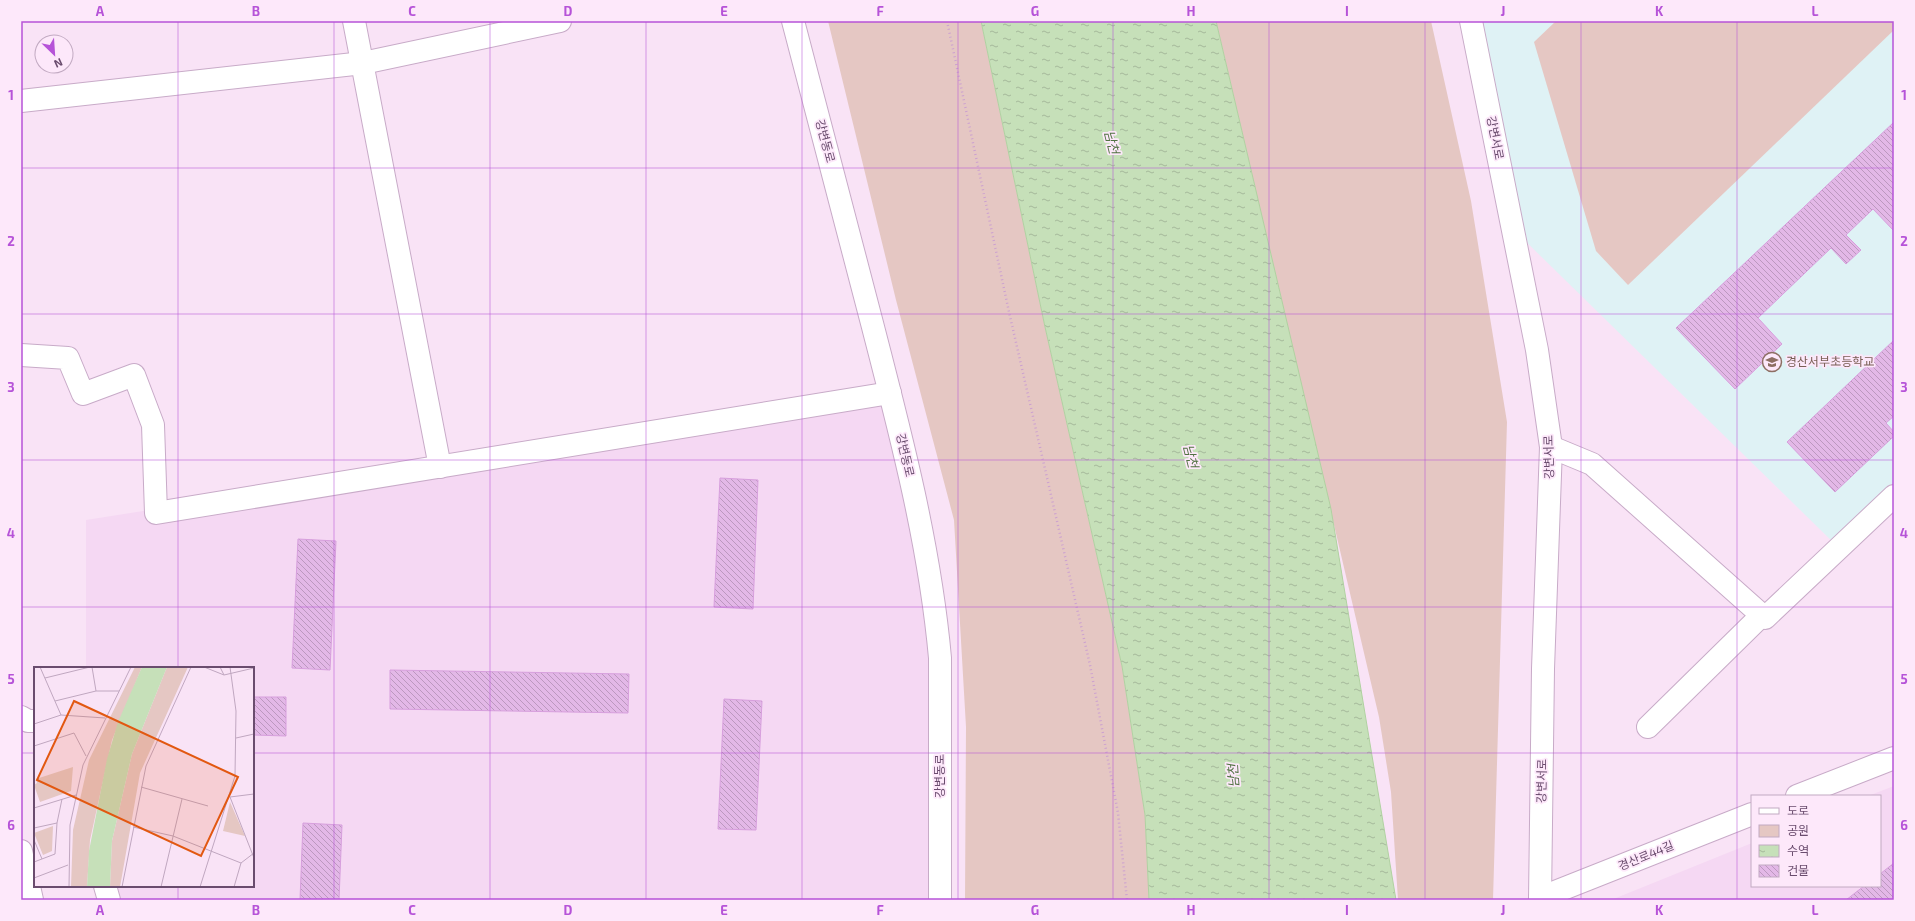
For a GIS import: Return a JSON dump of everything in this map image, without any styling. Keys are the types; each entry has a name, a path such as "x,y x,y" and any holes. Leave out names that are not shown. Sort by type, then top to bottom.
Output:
{"street":[{"path":"354,21 440,467"},
{"path":"21,101 362,63 489,28 560,21"},
{"name":"강변동로","path":"794,21 890,393 918,512 937,620 940,658 940,900"},
{"name":"강변서로","path":"1475,24 1537,350 1551,447 1543,669 1540,899"},
{"path":"21,355 68,358 83,394 134,375 153,425 156,512 890,393"},
{"path":"1551,447 1592,464 1765,618 1894,496"},
{"path":"1648,727 1762,615"},
{"path":"21,717 28,721 34,721"},
{"path":"1800,795 1894,758"},
{"name":"경산로44길","path":"1540,899 1751,814"},
{"path":"22,860 32,900"},
{"path":"105,887 109,900"}],"path":[{"path":"947,21 1006,297 1090,665 1118,813 1127,900"}],"shaded area":[{"name":"경산서부초등학교","path":"1482,21 1894,21 1894,496 1839,548 1513,229"},
{"path":"890,393 930,580 940,900 109,900 105,887 254,887 254,667 86,667 86,520"},
{"path":"1894,786 1894,900 1611,900 1751,843 1751,887 1881,887 1881,795 1871,795"}],"green space":[{"path":"828,21 981,21 1045,327 1122,666 1145,815 1149,900 965,900 966,727 954,520 896,300"},
{"path":"1216,21 1431,21 1471,201 1507,422 1493,900 1398,900 1391,792 1379,717"},
{"path":"1556,21 1894,21 1894,30 1628,285 1596,251 1534,42"}],"water":[{"name":"남천","path":"981,21 1216,21 1331,509 1396,900 1149,900 1145,815 1122,666 1045,327"}],"building":[{"path":"1894,122 1894,231 1873,209 1846,235 1861,250 1846,264 1831,248 1758,318 1782,344 1735,389 1676,328"},
{"path":"1894,340 1894,416 1886,423 1894,432 1894,436 1835,492 1787,442"},
{"path":"720,478 758,480 753,609 714,607"},
{"path":"298,539 336,541 330,670 292,668"},
{"path":"390,670 629,674 628,713 390,709"},
{"path":"254,697 286,697 286,736 254,735"},
{"path":"724,699 762,701 756,830 718,829"},
{"path":"303,823 342,825 339,900 300,900"},
{"path":"1894,863 1894,900 1846,900 1863,887 1881,887 1881,873"}],"place":[{"name":"경산서부초등학교","path":"1772,362"}]}
